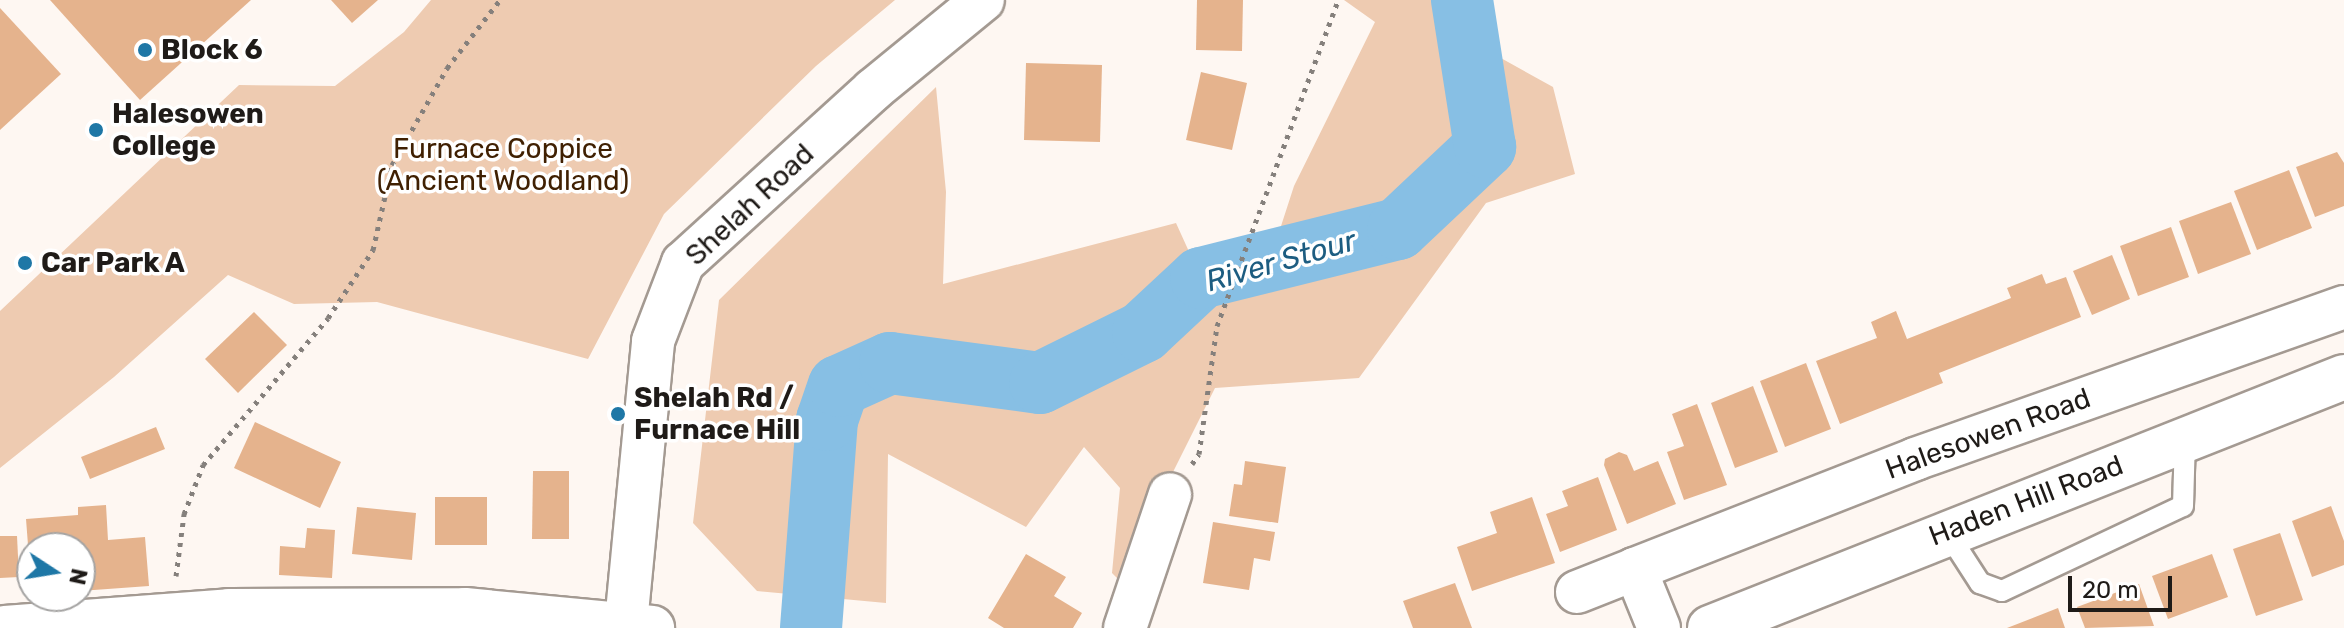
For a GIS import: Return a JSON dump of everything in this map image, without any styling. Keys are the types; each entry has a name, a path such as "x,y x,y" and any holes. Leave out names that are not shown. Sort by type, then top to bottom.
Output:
{"main road":[{"name":"Haden Hill Road","path":"1710,628 2344,377"},
{"path":"5,628 177,613 465,610 578,624 639,626"}],"street":[{"name":"Shelah Road","path":"639,626 653,341 683,263 873,90 983,0"},
{"name":"Halesowen Road","path":"1577,592 1915,459 2344,307"},
{"path":"1125,628 1170,494"},
{"path":"1635,569 1659,628"}],"lane":[{"path":"1947,532 1980,583 2002,591 2183,506 2185,439"}],"path":[{"path":"177,613 176,562 184,514 203,465 328,318 373,250 392,165 447,68 500,0"},
{"path":"1170,494 1199,454 1217,326 1242,248 1338,0"}],"green space":[{"name":"Furnace Coppice (Ancient Woodland)","path":"431,0 895,0 816,66 664,214 588,359 377,302 294,304 228,275 114,377 0,468 0,311 239,85 335,86 404,32"},
{"path":"1344,0 1468,0 1481,47 1553,87 1575,174 1486,203 1359,378 1215,388 1166,486 1127,588 1112,573 1120,488 1084,447 1026,527 888,454 886,603 757,591 693,523 719,300 936,87 946,192 943,284 1176,223 1201,278 1270,260 1294,186 1375,22"}],"building":[{"name":"Block 6","path":"50,0 251,0 140,100"},
{"path":"331,0 378,0 352,23"},
{"path":"1197,0 1243,0 1242,51 1196,50"},
{"path":"0,8 61,74 0,130"},
{"path":"1026,63 1102,65 1100,142 1024,140"},
{"path":"1201,72 1247,83 1232,150 1186,140"},
{"path":"2337,152 2344,163 2344,206 2315,217 2296,167"},
{"path":"2289,170 2312,228 2257,250 2234,191"},
{"path":"2231,202 2251,254 2198,274 2179,221"},
{"path":"2171,227 2189,277 2138,296 2120,246"},
{"path":"2112,255 2130,299 2092,315 2073,271"},
{"path":"2042,274 2046,284 2066,277 2081,317 1939,373 1943,383 1840,424 1816,361 1877,338 1871,322 1896,311 1907,339 2011,298 2007,288"},
{"path":"254,312 287,345 238,393 205,359"},
{"path":"1806,363 1831,429 1785,447 1760,381"},
{"path":"1753,386 1778,452 1735,468 1711,403"},
{"path":"1697,404 1727,485 1684,500 1667,452 1684,446 1672,414"},
{"path":"255,422 341,462 320,508 234,468"},
{"path":"156,427 165,449 90,479 81,457"},
{"path":"1619,452 1627,455 1634,471 1658,461 1676,504 1627,524 1604,465 1605,459"},
{"path":"1245,461 1286,467 1278,523 1229,516 1234,484 1242,485"},
{"path":"533,471 569,471 569,539 532,539"},
{"path":"1598,477 1617,530 1560,552 1546,514 1568,506 1562,491"},
{"path":"435,497 487,497 487,545 435,545"},
{"path":"1532,497 1555,563 1472,591 1457,547 1497,533 1490,512"},
{"path":"106,505 108,540 145,537 149,586 96,590 96,532 27,532 26,519 78,515 78,507"},
{"path":"2331,506 2344,541 2344,565 2312,577 2292,521"},
{"path":"357,507 416,513 412,560 352,554"},
{"path":"1213,522 1275,532 1270,561 1254,558 1249,590 1203,583"},
{"path":"307,528 335,530 332,578 279,575 280,546 305,548"},
{"path":"2280,533 2303,600 2256,616 2233,549"},
{"path":"0,536 16,536 16,577 0,578"},
{"path":"1026,554 1066,577 1054,596 1082,613 1073,628 1004,628 988,618"},
{"path":"2212,554 2228,597 2168,619 2152,576"},
{"path":"1455,583 1472,628 1413,628 1403,601"},
{"path":"2139,584 2154,626 2085,628 2077,607"},
{"path":"2058,608 2065,628 2007,628"}],"waterway":[{"name":"River Stour","path":"811,628 827,420 839,386 890,363 1040,383 1143,332 1201,278 1398,229 1485,147 1462,0"}],"place":[{"name":"Block 6","path":"145,50"},
{"name":"Halesowen College","path":"96,130"},
{"name":"Car Park A","path":"25,263"},
{"name":"Shelah Rd / Furnace Hill","path":"618,414"}]}
